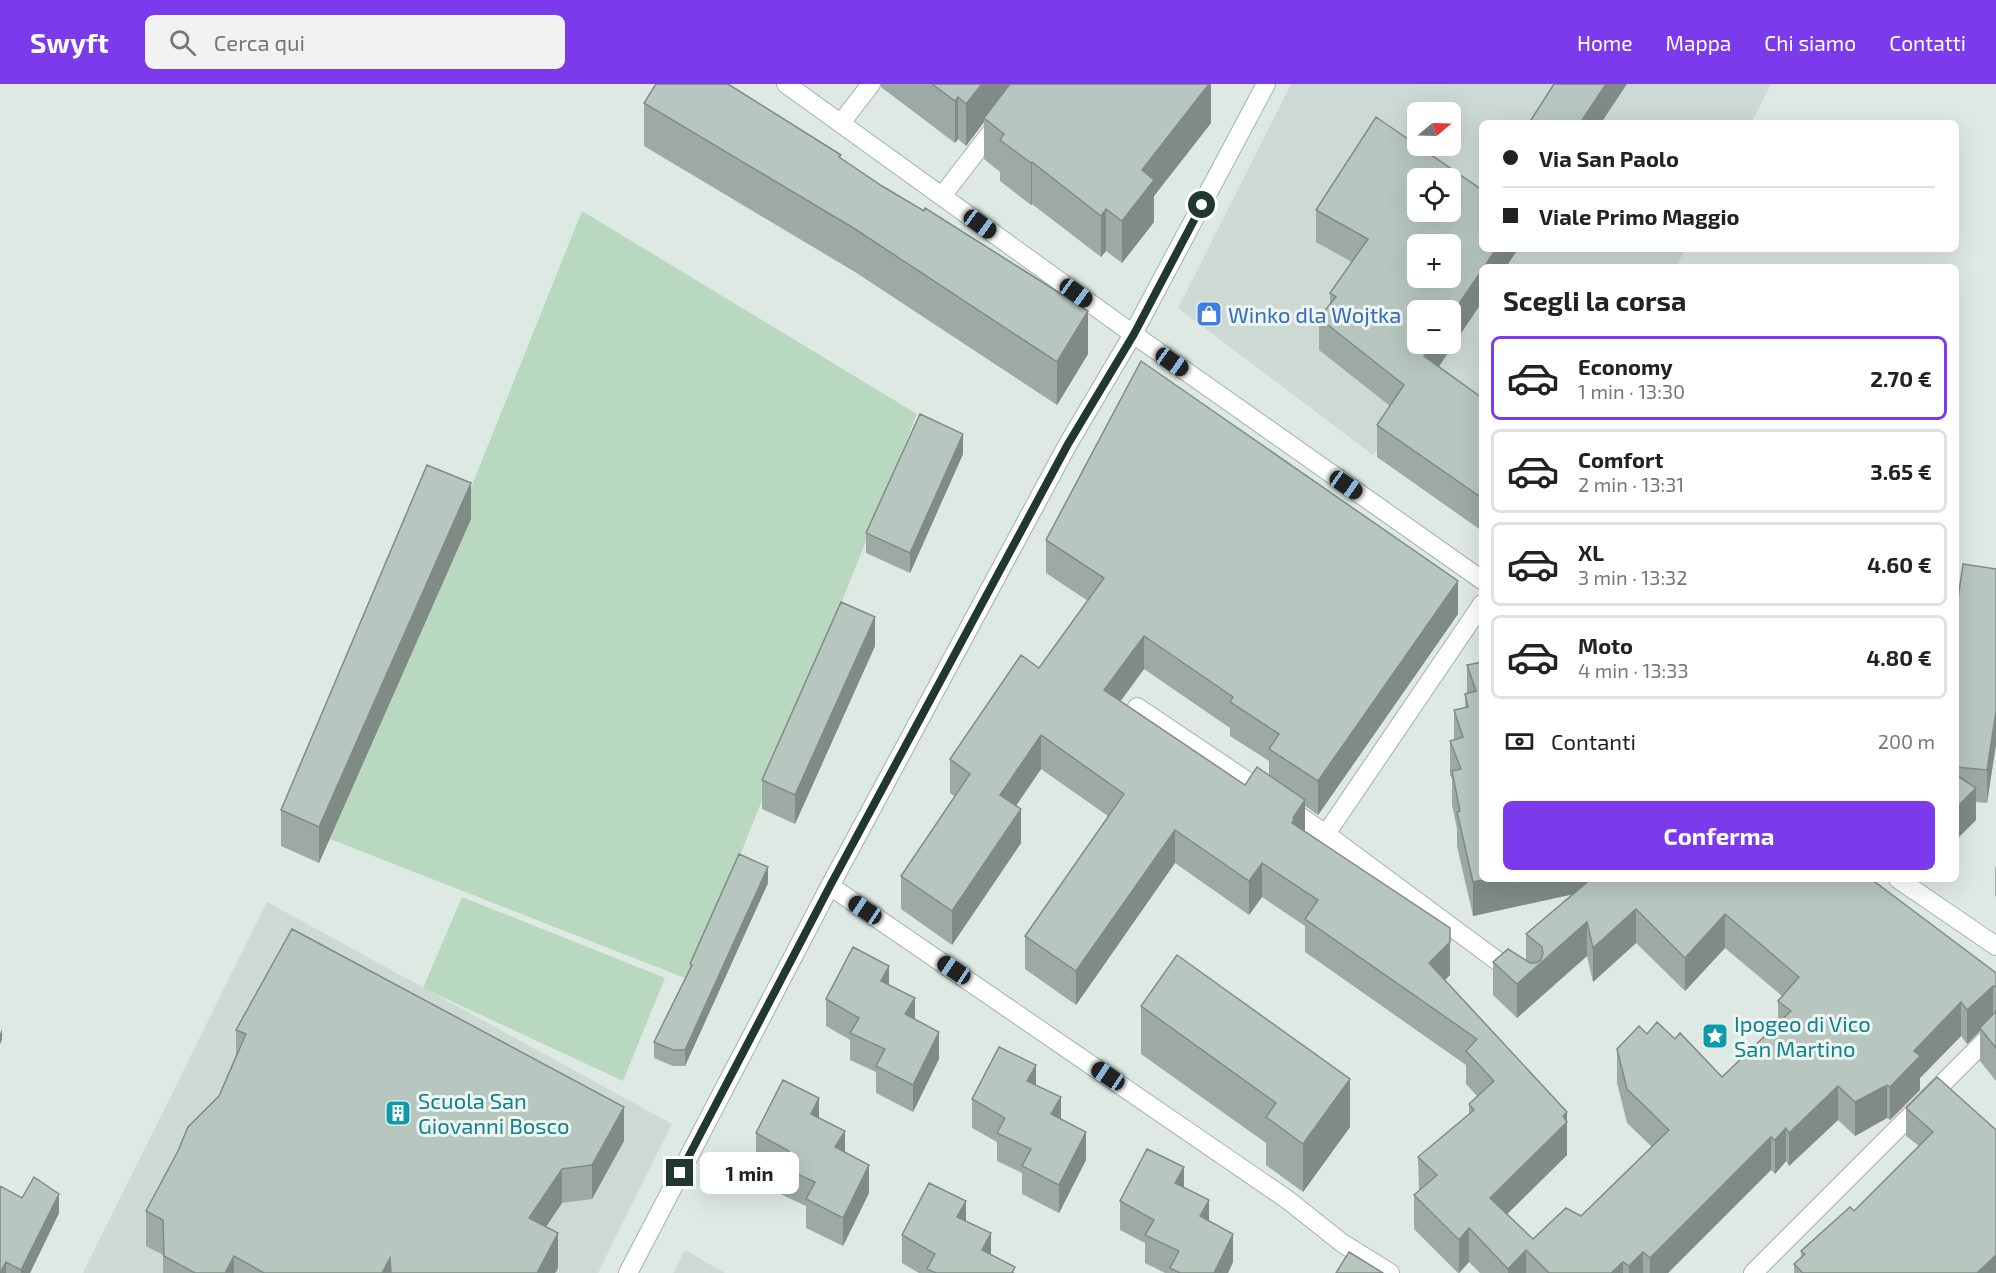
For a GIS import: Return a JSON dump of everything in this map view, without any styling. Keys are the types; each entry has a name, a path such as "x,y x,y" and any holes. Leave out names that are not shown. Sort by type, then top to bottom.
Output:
{"street":[{"path":"786,84 1479,578"},
{"path":"840,123 871,84"},
{"path":"628,1273 830,886 1068,444 1134,334 1266,84"},
{"path":"942,196 1010,107"},
{"path":"1326,834 1479,608"},
{"path":"1137,707 1326,834 1532,986"},
{"path":"1902,882 1996,946"},
{"path":"830,886 1288,1200 1342,1243 1390,1273"},
{"path":"1753,1273 1996,1030"}],"shaded area":[{"path":"1291,84 1771,84 1753,120 1479,120 1479,252 1684,252 1678,264 1479,264 1479,429 1424,389 1373,455 1178,308"},
{"name":"Scuola San Giovanni Bosco","path":"267,902 672,1124 598,1273 83,1273"},
{"path":"685,1250 725,1273 673,1273"}],"green space":[{"path":"582,211 917,414 690,980 330,839"},
{"path":"462,897 665,978 623,1081 423,988"}],"building":[{"path":"656,84 728,84 841,155 839,157 882,186 924,211 925,208 1088,311 1057,362 855,229 644,103"},
{"path":"932,84 982,84 966,104 958,97 955,101"},
{"path":"1010,84 1209,84 1142,170 1154,180 1122,221 1106,209 1101,216 1000,140 1004,134 984,118"},
{"path":"1554,84 1606,84 1582,120 1531,120"},
{"path":"1376,117 1407,138 1407,156 1433,156 1450,168 1407,168 1407,222 1461,222 1461,176 1479,188 1479,252 1494,252 1486,264 1479,264 1479,274 1461,301 1407,300 1407,354 1426,354 1424,356 1479,396 1479,496 1377,425 1404,385 1319,318 1336,297 1330,293 1368,239 1316,210"},
{"path":"1141,361 1458,581 1318,781 1269,749 1279,734 1230,702 1233,697 1144,636 1104,690 1245,785 1257,767 1305,800 1292,823 1450,928 1450,942 1429,963 1567,1112 1563,1116 1567,1122 1490,1198 1533,1239 1566,1208 1581,1216 1669,1130 1627,1089 1617,1049 1639,1026 1647,1034 1657,1022 1675,1039 1680,1033 1722,1077 1791,1011 1778,1001 1799,977 1725,914 1685,958 1636,909 1593,948 1587,922 1517,984 1493,962 1508,949 1530,963 1541,960 1542,947 1526,934 1587,882 1875,882 1996,973 1996,987 1993,986 1967,1010 1961,1002 1914,1051 1920,1056 1890,1087 1887,1085 1855,1102 1838,1086 1789,1133 1786,1128 1775,1140 1771,1137 1650,1258 1643,1252 1629,1266 1623,1262 1611,1273 1549,1273 1526,1250 1508,1269 1469,1228 1459,1240 1414,1195 1437,1175 1418,1157 1474,1110 1469,1104 1494,1081 1466,1051 1477,1039 1305,919 1318,900 1262,863 1249,881 1175,830 1076,971 1025,936 1124,794 1041,735 1000,795 1021,809 952,911 901,876 970,774 950,759 1021,655 1039,668 1104,578 1046,540"},
{"path":"920,414 963,434 910,553 866,533"},
{"path":"427,465 471,483 319,827 281,810"},
{"path":"1963,564 1996,569 1996,711 1987,770 1959,767 1959,592"},
{"path":"841,602 875,617 795,795 762,780"},
{"path":"1479,663 1479,881 1473,882 1457,812 1460,811 1452,771 1461,769 1450,741 1463,737 1454,710 1468,707 1465,694 1476,691 1467,665"},
{"path":"1959,777 1976,788 1959,805"},
{"path":"739,854 768,867 685,1050 673,1050 654,1042 692,965 690,964"},
{"name":"Scuola San Giovanni Bosco","path":"292,929 624,1107 592,1165 562,1169 529,1218 558,1233 537,1273 391,1273 390,1258 382,1273 264,1273 234,1256 225,1273 195,1273 164,1256 163,1220 146,1211 188,1127 219,1096 246,1034 236,1030"},
{"path":"853,947 889,966 881,981 915,998 905,1014 939,1032 913,1085 876,1066 885,1049 850,1033 859,1018 826,999"},
{"path":"1177,955 1350,1079 1303,1144 1266,1117 1276,1103 1141,1006"},
{"path":"1996,1011 1996,1048 1980,1028"},
{"path":"999,1047 1036,1065 1027,1081 1061,1097 1051,1114 1086,1132 1059,1185 1022,1166 1031,1149 997,1133 1005,1118 972,1099"},
{"path":"1937,1077 1996,1130 1996,1255 1977,1273 1803,1273 1794,1264 1805,1254 1801,1251 1850,1207 1854,1211 1933,1132 1906,1108"},
{"path":"783,1080 819,1098 811,1114 845,1131 835,1147 869,1165 843,1218 806,1199 815,1182 780,1166 789,1151 756,1133"},
{"path":"1147,1149 1184,1167 1175,1183 1209,1200 1200,1216 1233,1234 1214,1273 1180,1273 1170,1268 1179,1251 1145,1235 1154,1220 1120,1201"},
{"path":"34,1177 59,1194 21,1270 6,1262 0,1273 0,1186 22,1198"},
{"path":"929,1183 966,1201 957,1217 991,1233 982,1250 1015,1267 1012,1273 936,1273 927,1269 935,1254 902,1235"},
{"path":"1349,1252 1383,1273 1336,1273"}],"place":[{"name":"Winko dla Wojtka","path":"1209,314"},
{"name":"Ipogeo di Vico San Martino","path":"1715,1036"},
{"name":"Scuola San Giovanni Bosco","path":"398,1113"}],"route":[{"path":"680,1173 830,886 1068,444 1134,334 1202,205"}]}
